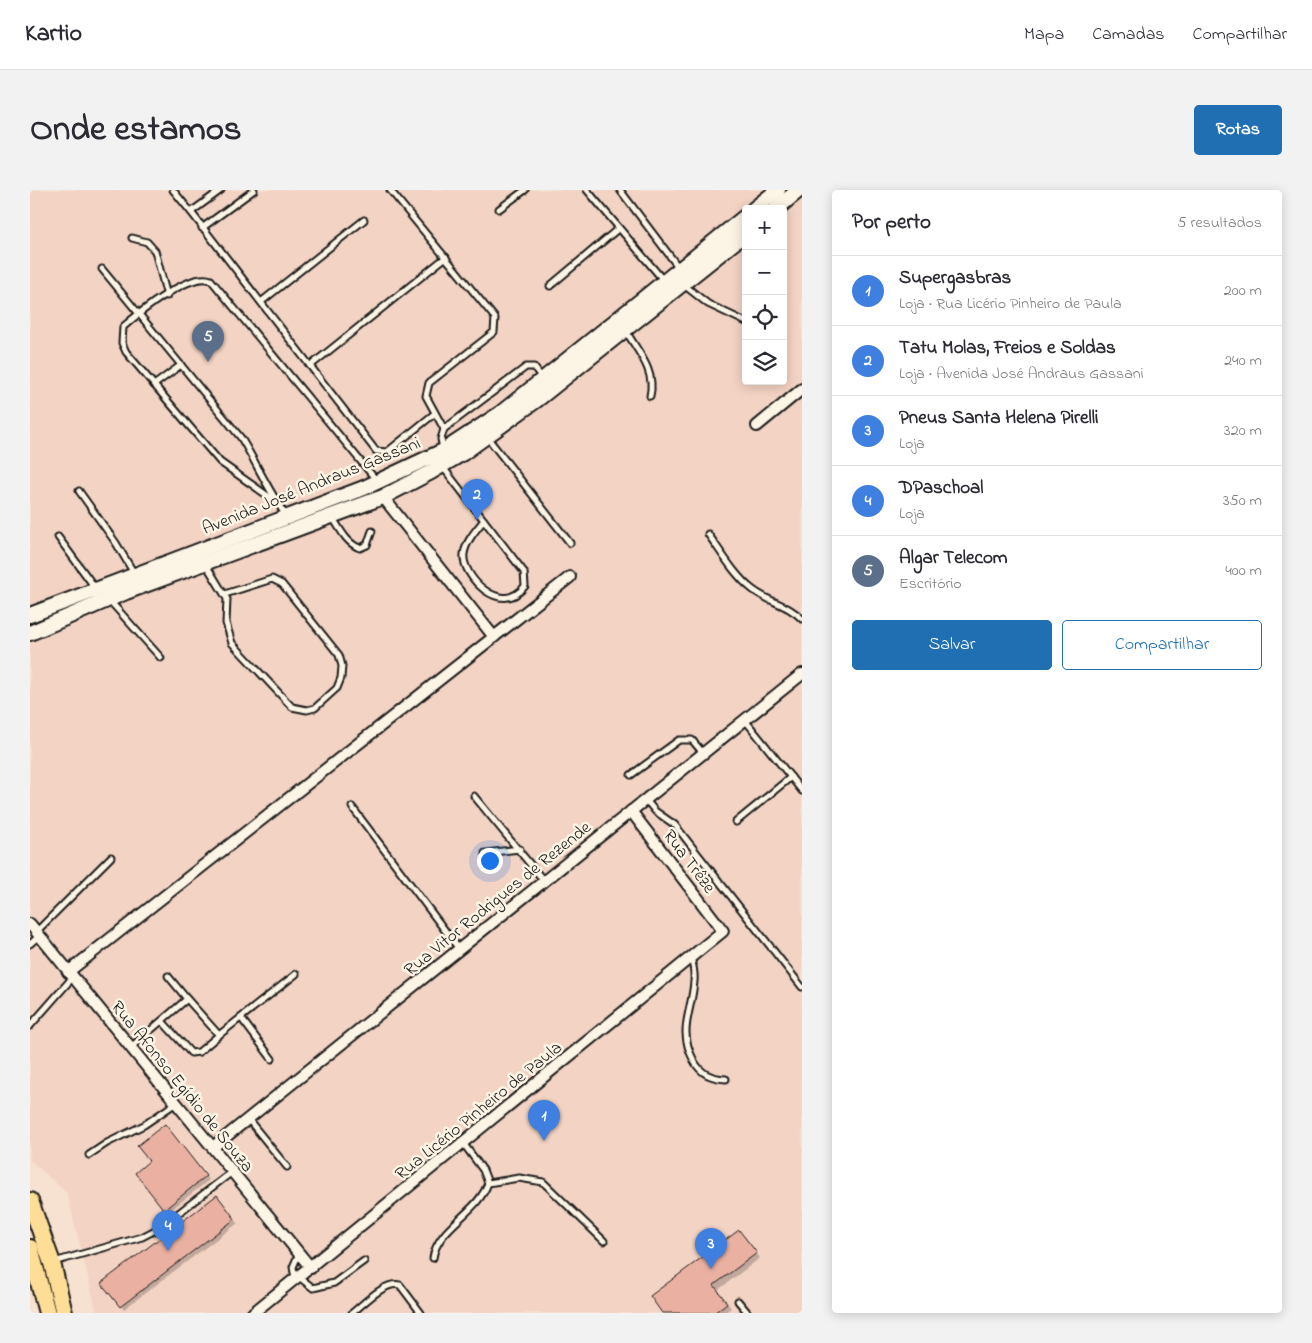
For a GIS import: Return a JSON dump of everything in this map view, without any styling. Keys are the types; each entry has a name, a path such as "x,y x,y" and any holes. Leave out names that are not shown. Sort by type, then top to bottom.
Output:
{"main road":[{"path":"759,205 778,190"},
{"path":"781,205 799,190"},
{"name":"Avenida José Andraus Gassani","path":"30,615 96,590 124,586 205,562 283,534 383,497 442,466 486,436 673,280 742,220"},
{"name":"Avenida José Andraus Gassani","path":"30,633 108,599 135,575 377,482 443,451 546,384 624,328 673,280 742,236"},
{"path":"282,519 283,534"},
{"path":"30,1201 52,1263 64,1313"},
{"path":"30,1248 36,1266 46,1313"},
{"path":"36,1266 52,1263"}],"street":[{"path":"757,426 802,388"},
{"path":"383,497 494,637"},
{"path":"71,975 570,577"},
{"name":"Rua Vitor Rodrigues de Rezende","path":"213,1147 802,674"},
{"name":"Rua Trêze","path":"631,811 723,931"},
{"name":"Rua Afonso Egídio de Souza","path":"35,931 311,1268"},
{"name":"Rua Licério Pinheiro de Paula","path":"253,1313 311,1268 723,931"}],"lane":[{"path":"173,190 376,451 387,452 434,414"},
{"path":"190,212 221,190"},
{"path":"202,228 254,190"},
{"path":"390,190 495,318 494,332 429,383 426,396 434,414 444,429"},
{"path":"499,209 525,190"},
{"path":"587,190 619,228 673,280 700,299 742,320"},
{"path":"620,190 673,280"},
{"path":"261,302 364,220"},
{"path":"550,286 619,228"},
{"path":"132,238 147,242 155,251 166,296"},
{"path":"310,366 446,257"},
{"path":"102,269 241,438 261,470 282,519"},
{"path":"275,501 220,462 126,352 122,343 123,327 138,313 191,280 205,278 211,280 377,482"},
{"path":"624,328 650,372 653,385 650,396"},
{"path":"154,385 181,365"},
{"path":"443,451 441,439 444,429 526,367 534,367 546,384"},
{"path":"486,436 570,543"},
{"path":"442,466 484,520 524,572 525,586 520,593 513,596 494,597 486,592 466,568 464,552 470,538 484,520"},
{"path":"79,491 116,543 135,575"},
{"path":"332,515 347,539 360,548 367,545 372,532"},
{"path":"708,534 747,586 761,595 786,606 802,619"},
{"path":"58,537 96,590"},
{"path":"205,562 225,594 228,606 226,623 232,643 292,707 307,710 325,701 337,688 341,678 342,666 339,655 282,584 272,579 225,594"},
{"path":"108,599 161,658"},
{"path":"745,720 802,791"},
{"path":"631,775 679,740 692,740 703,753"},
{"path":"736,822 790,777"},
{"path":"474,796 520,849 544,881"},
{"path":"645,799 655,811 675,825 802,987"},
{"path":"352,807 459,949"},
{"path":"485,853 520,849"},
{"path":"30,944 35,931 110,857"},
{"path":"691,957 694,981 685,1025 686,1044 703,1073 714,1078 726,1079"},
{"path":"162,1021 191,1053 199,1052 296,974"},
{"path":"30,1026 71,975"},
{"path":"168,976 219,1035"},
{"path":"131,1048 187,999"},
{"path":"241,1018 272,1059"},
{"path":"89,1155 107,1143 144,1126 176,1102"},
{"path":"248,1119 287,1167"},
{"path":"433,1258 437,1244 482,1196 488,1183 483,1170 463,1143"},
{"path":"52,1263 142,1237 159,1228 233,1171"},
{"path":"488,1183 519,1178 543,1182 604,1241"},
{"path":"300,1253 293,1267 298,1278 314,1288 334,1283 364,1261"},
{"path":"352,1313 386,1287 394,1284 400,1285 421,1313"},
{"path":"738,1300 748,1313"}],"shaded area":[{"path":"30,190 802,190 802,1313 97,1313 67,1193 30,1160"}],"building":[{"path":"165,1124 206,1176 164,1210 135,1173 149,1161 137,1146"},
{"path":"217,1195 235,1219 120,1307 101,1283"},
{"path":"739,1230 757,1253 714,1285 727,1303 714,1313 662,1313 650,1296"}],"place":[{"name":"Algar Telecom","path":"208,362"},
{"name":"Tatu Molas, Freios e Soldas","path":"477,520"},
{"name":"Supergasbras","path":"544,1141"},
{"name":"DPaschoal","path":"168,1251"},
{"name":"Pneus Santa Helena Pirelli","path":"711,1269"}]}
